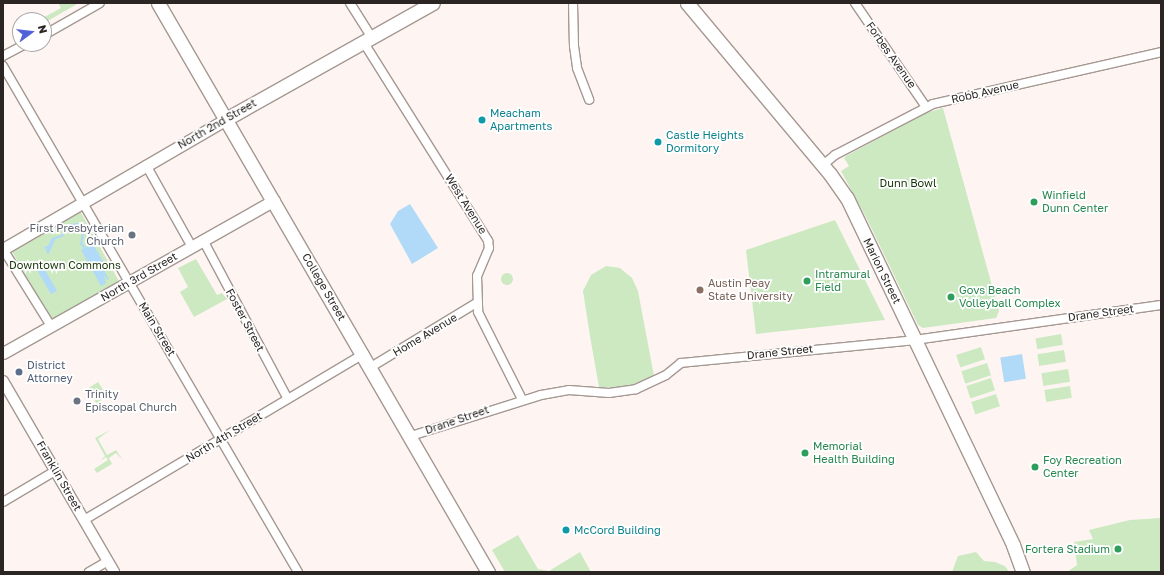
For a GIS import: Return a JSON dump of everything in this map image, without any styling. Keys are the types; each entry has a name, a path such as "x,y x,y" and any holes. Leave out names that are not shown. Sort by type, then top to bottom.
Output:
{"main road":[{"name":"College Street","path":"158,3 364,354 488,572"},
{"name":"North 2nd Street","path":"3,249 146,165 433,3"},
{"name":"Marion Street","path":"687,3 823,165 847,198 1013,545 1023,572"},
{"name":"North 3rd Street","path":"3,353 274,200"}],"street":[{"path":"52,30 100,3"},
{"name":"West Avenue","path":"350,3 368,41 488,241 489,248 477,276 480,321 522,399"},
{"path":"573,3 574,46 577,68 589,100"},
{"name":"Forbes Avenue","path":"855,3 926,107"},
{"path":"3,56 12,51"},
{"name":"Robb Avenue","path":"823,165 835,155 926,107 1161,52"},
{"name":"Main Street","path":"3,66 298,572"},
{"path":"146,165 192,247"},
{"name":"Foster Street","path":"203,240 288,399"},
{"path":"3,249 51,326"},
{"name":"Home Avenue","path":"371,367 478,302"},
{"name":"Drane Street","path":"411,436 522,399 569,390 608,393 636,389 666,375 681,363 915,340 1161,305"},
{"name":"North 4th Street","path":"84,520 364,354"},
{"name":"Franklin Street","path":"3,381 114,572"},
{"path":"3,502 55,471"},
{"path":"89,572 108,561"}],"green space":[{"path":"58,3 79,3 52,18 52,13 61,8"},
{"name":"Dunn Bowl","path":"943,108 999,311 996,318 923,328 918,325 867,219 841,171 849,166 844,158 846,156 926,113"},
{"name":"Downtown Commons","path":"80,211 119,282 50,320 11,249"},
{"name":"Intramural Field","path":"835,220 885,320 756,334 746,250"},
{"path":"196,259 217,295 222,293 227,299 194,317 180,292 188,287 178,268"},
{"path":"606,266 620,268 632,278 638,291 654,376 626,387 599,387 590,336 583,291 591,275"},
{"path":"509,273 512,274 512,284 505,285 502,284 501,277 502,274"},
{"path":"1061,334 1063,345 1037,349 1035,339"},
{"path":"981,347 985,359 960,367 956,355"},
{"path":"1064,350 1066,362 1039,366 1037,354"},
{"path":"987,363 991,375 965,384 961,371"},
{"path":"1068,369 1070,382 1043,386 1041,373"},
{"path":"991,378 995,390 970,398 966,386"},
{"path":"98,382 107,396 96,403 87,389"},
{"path":"1070,386 1072,398 1046,402 1044,390"},
{"path":"996,394 1000,406 975,414 971,402"},
{"path":"110,430 98,439 107,455 116,450 123,460 116,453 109,458 112,464 97,473 94,469 108,460 106,457 100,461 105,456 95,438"},
{"name":"Fortera Stadium","path":"1161,518 1161,572 1067,572 1077,565 1074,542 1093,539 1089,530 1130,520"},
{"path":"518,535 538,569 549,571 580,552 591,572 505,572 492,550"},
{"path":"976,552 984,561 995,562 1005,566 1009,572 952,572 958,556"}],"water":[{"path":"410,204 438,248 412,264 390,224 398,211"},
{"path":"93,244 107,268 104,271 98,269 91,262 94,267 103,272 106,283 101,286 81,250 84,248 89,251 92,260 91,252 85,248"},
{"path":"41,263 57,291 51,294 35,266"},
{"path":"1022,354 1026,379 1004,382 1000,357"}],"waterway":[{"path":"47,251 52,239 62,236 69,225 78,224 83,233 81,244 91,253 93,265 103,271 108,279"},
{"path":"48,253 55,238"},
{"path":"45,248 50,246"}],"place":[{"name":"Meacham Apartments","path":"482,120"},
{"name":"Castle Heights Dormitory","path":"658,142"},
{"name":"Winfield Dunn Center","path":"1034,202"},
{"name":"First Presbyterian Church","path":"132,235"},
{"name":"Intramural Field","path":"807,281"},
{"name":"Austin Peay State University","path":"700,290"},
{"name":"Govs Beach Volleyball Complex","path":"951,297"},
{"name":"District Attorney","path":"19,372"},
{"name":"Trinity Episcopal Church","path":"77,401"},
{"name":"Memorial Health Building","path":"805,453"},
{"name":"Foy Recreation Center","path":"1035,467"},
{"name":"McCord Building","path":"566,530"},
{"name":"Fortera Stadium","path":"1118,549"}]}
